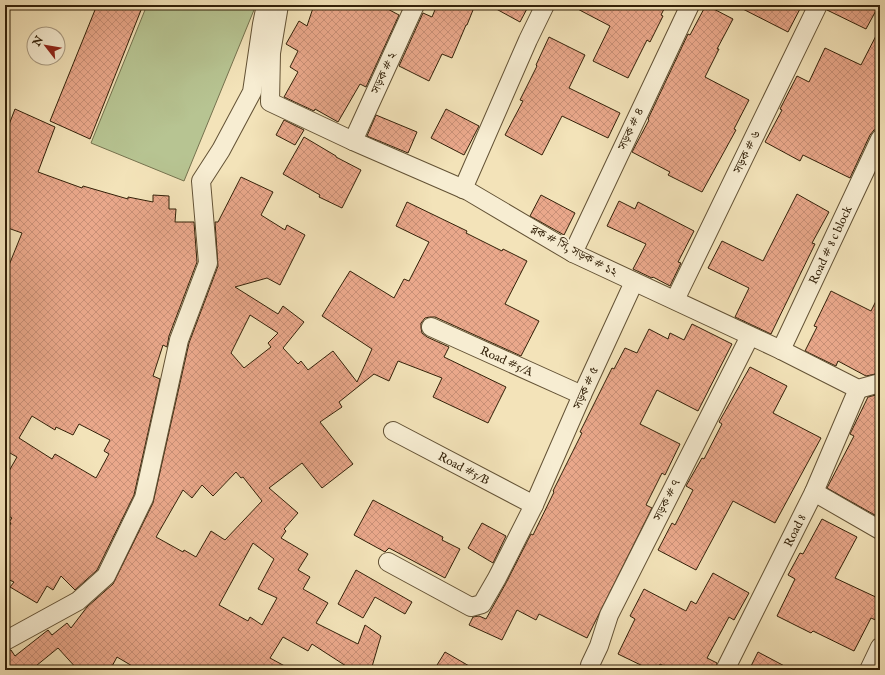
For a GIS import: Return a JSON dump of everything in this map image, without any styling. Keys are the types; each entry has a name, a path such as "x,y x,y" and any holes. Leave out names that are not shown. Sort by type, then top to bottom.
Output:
{"street":[{"path":"5,641 78,601 106,576 144,498 179,340 208,263 201,181 222,150 252,92 266,5"},
{"name":"ব্লক # সি, সড়ক # ১২","path":"279,5 271,54 270,102 353,141 463,189 573,253 781,350 858,389"},
{"name":"সড়ক # ২","path":"353,141 415,5"},
{"path":"463,189 528,40 545,5"},
{"name":"সড়ক # ৪","path":"573,253 690,5"},
{"name":"সড়ক # ৬","path":"675,300 818,5"},
{"name":"Road # 8 c block","path":"781,350 880,139"},
{"name":"সড়ক # ৫","path":"388,562 471,608 482,604 487,597 536,499 634,282"},
{"name":"Road #5/A","path":"432,326 582,395"},
{"name":"সড়ক # ৭","path":"590,665 609,615 750,336"},
{"path":"858,389 880,383"},
{"name":"Road 8","path":"725,670 814,492 858,389"},
{"name":"Road #5/B","path":"393,431 536,499"},
{"path":"814,492 880,530"},
{"path":"869,670 880,647"}],"green space":[{"path":"147,5 256,5 184,181 91,143"}],"building":[{"path":"97,5 143,5 90,139 50,121"},
{"path":"314,5 380,5 399,15 366,87 360,84 338,122 315,109 314,111 284,97 298,72 290,67 298,51 286,44 299,21 307,26"},
{"path":"437,5 475,5 452,58 442,54 429,81 399,66 423,13 432,17"},
{"path":"489,5 529,5 520,22"},
{"path":"570,5 666,5 661,15 663,16 650,42 647,40 628,78 593,61 610,26"},
{"path":"706,5 733,19 717,49 719,49 705,77 749,100 734,129 736,130 702,192 668,175 670,172 632,152 649,120 648,119 688,34 690,35"},
{"path":"735,5 802,5 788,32"},
{"path":"828,5 879,5 866,29 827,10"},
{"path":"880,28 880,129 874,130 870,135 850,178 803,155 800,161 765,142 782,110 780,109 797,76 809,82 825,48 861,65"},
{"path":"549,37 585,55 569,88 620,113 608,138 562,116 542,155 505,135 523,101 520,100 537,66 536,65"},
{"path":"15,109 55,127 38,172 82,188 83,186 128,199 128,197 153,202 153,195 169,196 169,209 176,209 175,222 194,222 197,262 169,336 167,347 163,345 153,376 160,379 134,495 97,570 75,590 61,576 53,590 47,586 37,603 10,587 14,582 5,578 5,533 11,523 9,522 12,518 5,514 5,478 17,457 10,453 5,461 5,275 22,233 5,227 5,135","holes":["32,416 55,430 56,427 73,435 79,424 110,440 104,451 109,454 96,478 55,454 52,459 19,438"]},
{"path":"446,109 479,126 464,155 431,138"},
{"path":"376,115 417,132 408,153 367,136"},
{"path":"284,120 304,130 295,145 276,135"},
{"path":"304,137 336,157 361,170 342,208 319,197 320,195 283,174"},
{"path":"241,177 273,192 261,215 285,230 287,225 305,235 280,285 267,278 235,287 278,314 283,306 304,322 283,348 298,364 301,361 308,370 333,351 357,382 372,349 322,316 350,271 394,298 404,279 409,281 429,242 396,226 407,202 467,231 466,233 502,251 503,249 527,261 505,304 539,321 521,356 435,317 425,318 421,323 422,333 427,337 449,347 444,357 506,387 488,423 433,397 442,378 398,361 389,381 374,374 339,402 342,407 320,422 353,464 322,488 302,463 269,488 298,513 284,529 286,531 281,538 308,554 298,570 310,577 303,589 328,603 316,623 358,644 365,625 381,636 371,670 344,670 346,666 312,644 308,651 283,637 270,658 292,670 139,670 117,657 110,670 78,670 58,648 31,670 5,670 5,651 11,650 15,656 48,630 52,635 67,623 71,628 87,607 113,584 153,503 189,343 218,266 215,222 218,222","holes":["250,315 278,333 268,343 271,347 244,368 231,353","236,472 241,478 243,477 262,501 225,540 211,531 196,557 184,550 183,552 156,537 183,490 192,498 202,485 213,496","253,543 274,559 258,589 277,598 262,625 250,617 248,621 219,605"]},
{"path":"797,194 829,212 812,243 815,244 771,334 735,317 749,288 708,268 722,241 763,261"},
{"path":"541,195 575,213 564,235 530,216"},
{"path":"619,201 635,209 638,202 694,231 678,262 681,263 670,286 633,269 646,244 607,226"},
{"path":"831,291 871,311 880,293 880,373 866,376 838,361 836,366 805,351 817,327 814,326"},
{"path":"692,324 732,344 698,411 657,390 640,424 680,444 665,475 662,473 646,505 652,508 587,638 539,614 536,620 517,610 502,640 469,625 473,617 479,616 486,619 531,534 533,535 582,433 580,432 612,368 614,369 625,348 637,353 649,329 668,339 670,333 684,340"},
{"path":"750,367 787,386 773,413 821,438 775,523 733,501 696,570 658,550 672,523 675,525 693,490 686,486 702,458 704,459 722,424 719,422"},
{"path":"880,394 880,518 827,488 854,436 850,434 868,397"},
{"path":"373,500 443,537 442,540 460,549 445,578 389,548 385,552 354,535"},
{"path":"822,519 857,537 835,578 880,599 880,622 871,618 854,651 813,631 811,633 777,616 795,579 788,575 800,553 803,554"},
{"path":"482,523 506,536 493,563 468,548"},
{"path":"356,570 412,602 405,614 375,597 363,618 338,604"},
{"path":"713,573 749,593 734,620 729,617 707,658 717,663 715,670 672,670 660,664 657,670 651,670 618,654 635,619 630,616 644,589 686,611 691,601 696,604"},
{"path":"445,652 476,670 434,670"},
{"path":"758,652 792,670 749,670"}]}
